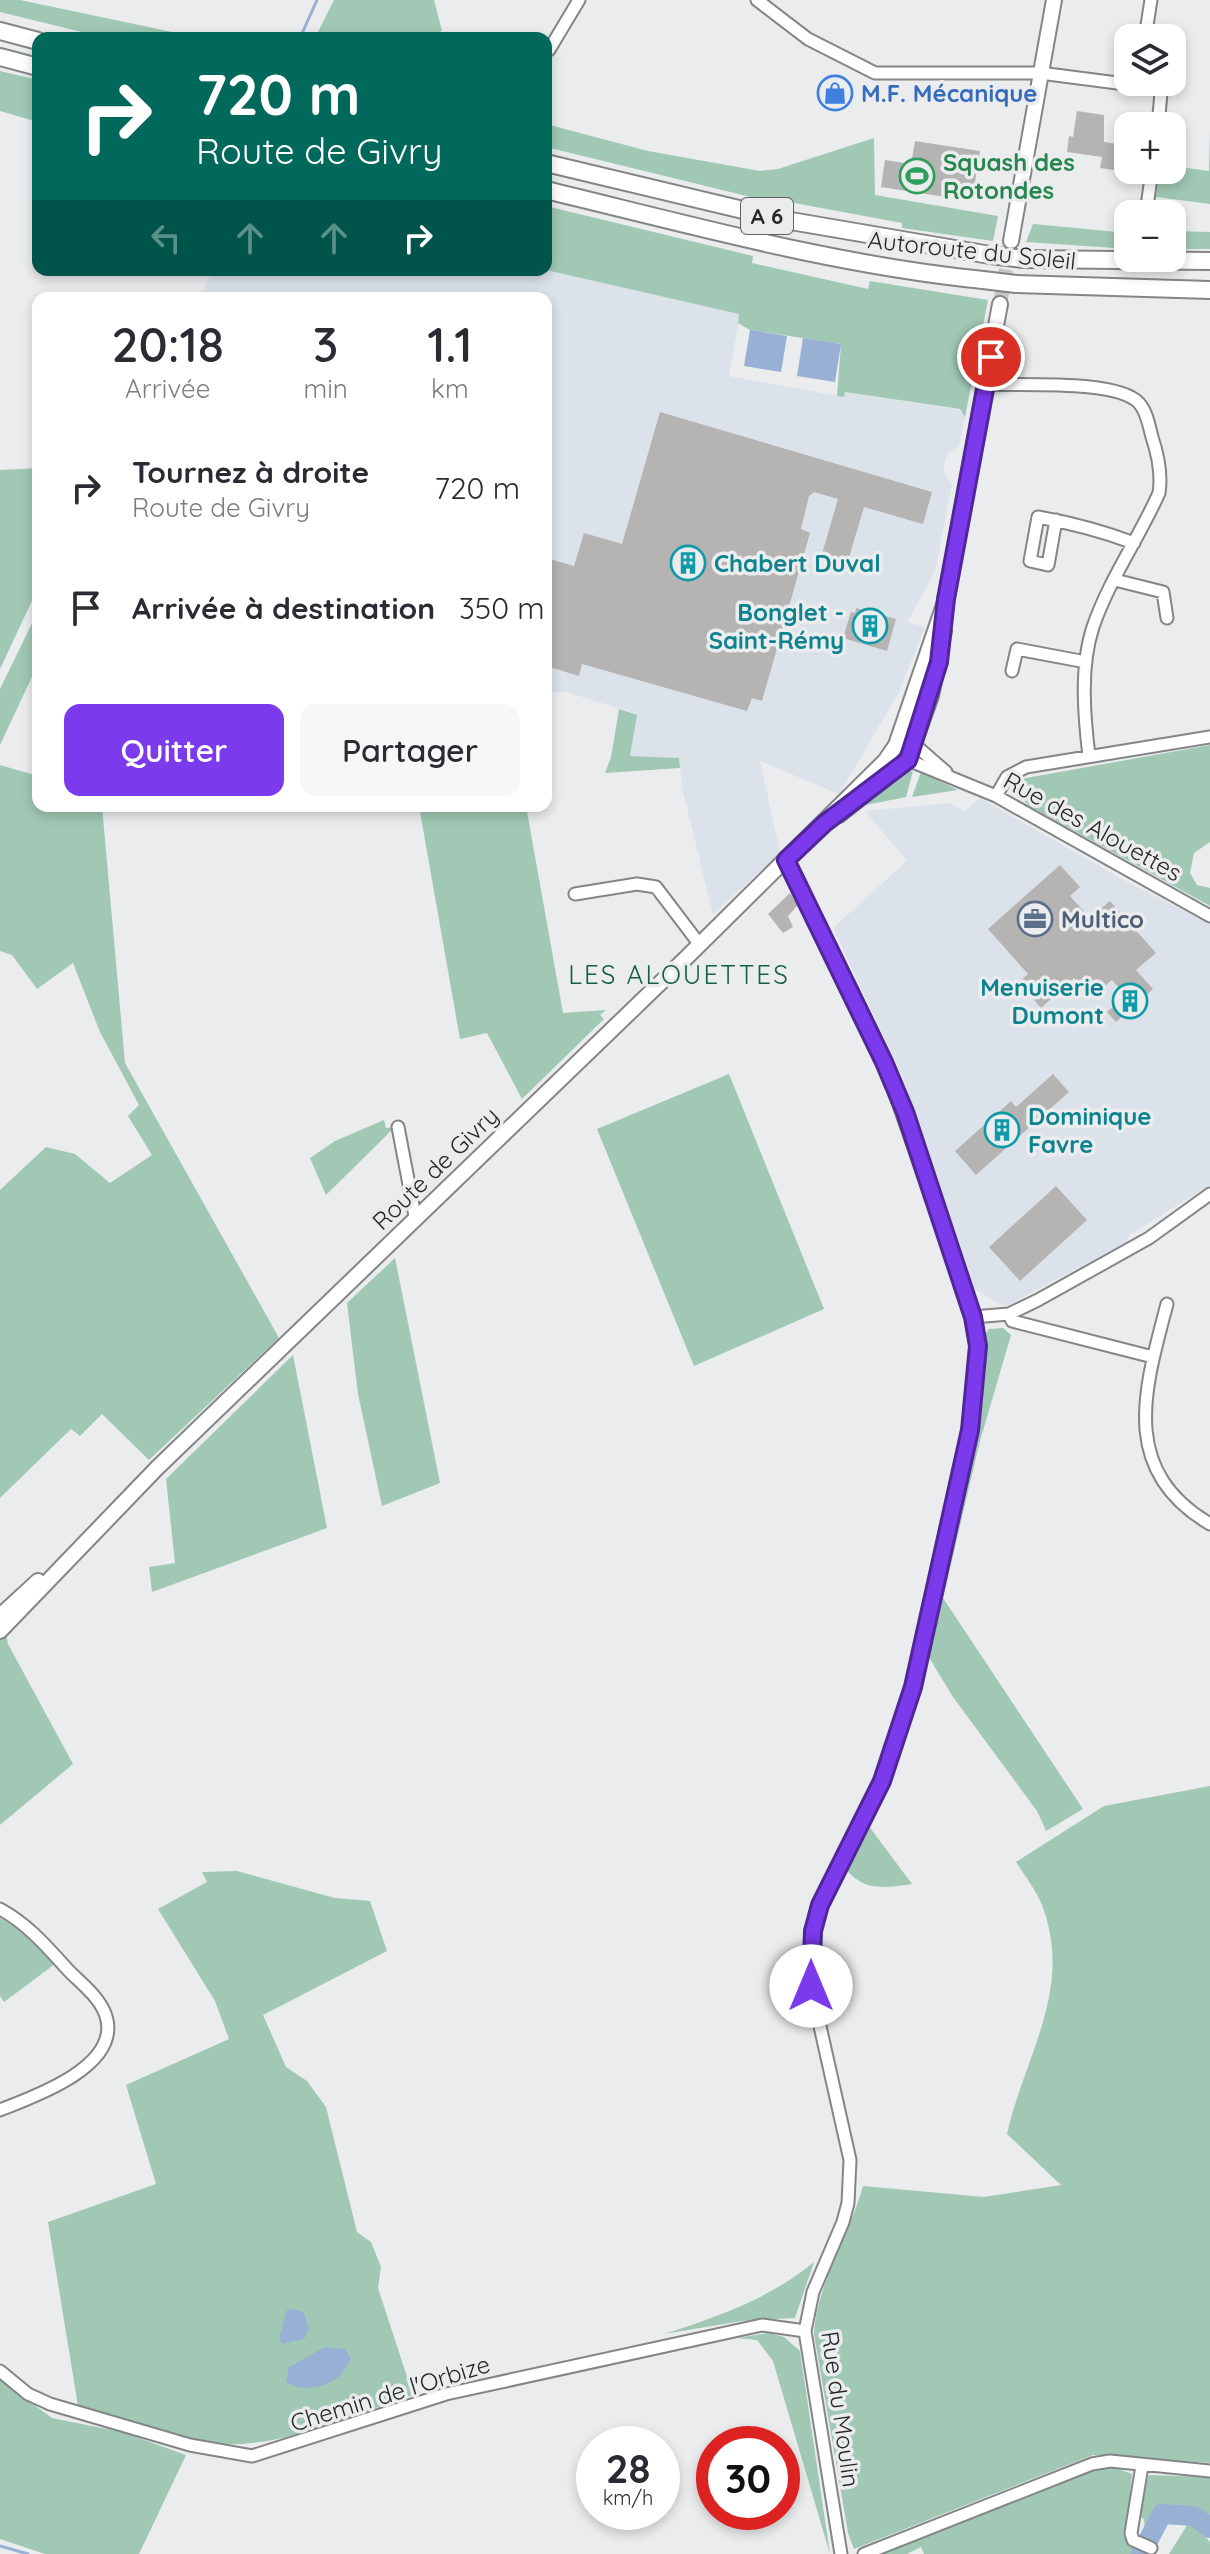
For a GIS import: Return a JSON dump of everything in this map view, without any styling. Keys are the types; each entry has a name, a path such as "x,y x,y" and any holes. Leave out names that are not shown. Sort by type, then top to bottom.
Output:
{"highway":[{"path":"0,31 32,39"},
{"path":"0,57 32,65"},
{"name":"Autoroute du Soleil","path":"552,164 785,220 990,255 1023,259 1210,261"},
{"name":"Autoroute du Soleil","path":"552,192 697,229 924,274 1016,284 1210,290"}],"main road":[{"path":"1011,241 1054,0"},
{"path":"906,749 939,662 946,599 1000,304"},
{"path":"906,749 923,670 946,599"},
{"name":"Route de Givry","path":"0,1631 78,1547 415,1216 906,749"},
{"name":"Route de Givry","path":"0,1616 78,1547"}],"street":[{"path":"552,45 579,0"},
{"path":"757,0 808,39 875,73 1040,73 1114,81"},
{"path":"1147,24 1151,0"},
{"path":"986,384 1117,390 1139,402 1157,451 1161,481 1093,625 1086,662 1089,756"},
{"path":"1056,520 1087,526 1134,543"},
{"path":"1115,580 1163,592 1167,618"},
{"path":"1012,671 1017,649 1086,662"},
{"path":"996,796 1015,770 1210,737"},
{"name":"Rue des Alouettes","path":"906,749 953,778 996,796 1210,916"},
{"name":"Rue du Moulin","path":"786,860 889,1074 973,1317 978,1346 972,1418 913,1687 893,1755 830,1882 813,1931 811,1986 847,2145 850,2180 843,2222 813,2292 805,2331 841,2554"},
{"path":"575,894 637,884 656,887 700,945"},
{"path":"398,1127 415,1216"},
{"path":"973,1317 1009,1314 1149,1238 1210,1194"},
{"path":"1167,1304 1153,1357 1144,1411 1151,1455 1183,1505 1210,1524"},
{"path":"1009,1314 1012,1321 1153,1357"},
{"path":"0,1909 23,1923 101,2004 108,2022 98,2053 85,2067 46,2092 0,2110"},
{"name":"Chemin de l'Orbize","path":"0,2371 28,2394 50,2404 190,2445 252,2456 446,2394 762,2325 805,2331"},
{"path":"864,2554 1068,2470 1110,2461 1210,2471"},
{"path":"1142,2466 1130,2522 1136,2541 1151,2548"}],"shaded area":[{"path":"552,271 740,314 729,376 843,397 845,392 960,410 965,417 959,446 947,454 943,471 952,485 935,571 907,622 925,627 899,692 839,794 760,761 780,852 713,915 682,787 679,758 630,756 636,714 567,692 552,692 552,292 202,292 210,276 552,276"},
{"path":"980,798 1122,879 1210,924 1210,1185 1131,1234 1126,1242 1005,1307 973,1288 903,1078 833,928 907,861 865,811 949,803 965,811"}],"green space":[{"path":"0,0 20,0 172,32 82,32 0,12"},
{"path":"334,0 434,0 442,31 438,32 318,32"},
{"path":"0,71 32,79 32,120 0,111"},
{"path":"552,126 648,151 760,171 778,169 874,138 875,195 998,216 993,241 902,228 902,223 789,202 787,206 552,148"},
{"path":"1210,133 1210,204 1156,197 1157,184 1186,184 1186,168 1209,171"},
{"path":"552,207 753,256 752,263 868,289 870,281 988,300 965,417 960,409 845,392 844,397 837,396 841,344 750,330 738,323 739,314 552,271"},
{"path":"1033,224 1114,232 1114,248 1026,242"},
{"path":"1186,231 1210,232 1210,249 1186,249"},
{"path":"32,468 32,601 0,669 0,470"},
{"path":"32,623 32,677 0,745 0,689"},
{"path":"619,709 637,715 630,756 679,758 680,768 605,773 611,757"},
{"path":"1210,745 1210,842 1194,853 1190,873 1197,885 1210,888 1210,906 1028,805 1015,791 1019,781 1026,778"},
{"path":"0,765 32,774 32,812 103,812 125,1063 279,1338 149,1460 102,1414 80,1436 71,1429 0,1498 0,1190 46,1147 75,1154 110,1183 152,1155 128,1116 139,1105 100,1032 73,963 37,989 12,955 0,951"},
{"path":"905,771 913,771 906,797 861,806"},
{"path":"921,772 958,790 912,797"},
{"path":"420,812 527,812 563,1013 606,1010 600,1015 604,1019 522,1099 487,1033 460,1039"},
{"path":"729,1074 824,1309 694,1366 597,1129"},
{"path":"384,1120 386,1128 395,1127 326,1195 310,1158 335,1141"},
{"path":"395,1258 440,1483 382,1506 358,1394 347,1303"},
{"path":"1003,1328 1011,1335 980,1441 943,1598 1083,1809 1046,1831 1037,1811 953,1697 925,1651 982,1338 989,1329"},
{"path":"293,1355 327,1528 152,1592 149,1567 175,1563 166,1479"},
{"path":"6,1633 8,1644 73,1764 0,1825 0,1639"},
{"path":"1210,1786 1210,2463 1093,2455 854,2549 848,2533 814,2334 821,2296 863,2186 984,2197 1061,2185 1007,2134 1043,2021 1053,1965 1042,1905 1016,1862 1104,1806"},
{"path":"865,1821 912,1884 884,1887 866,1884 844,1866"},
{"path":"237,1871 335,1898 370,1901 387,1951 263,2015 286,2067 307,2081 326,2107 357,2232 371,2242 381,2267 378,2288 413,2395 314,2430 263,2442 212,2444 78,2406 48,2222 156,2184 126,2085 229,2039 215,2001 158,1909 207,1882 202,1872"},
{"path":"0,1918 27,1934 55,1964 4,2002 0,1996"},
{"path":"814,2262 795,2318 742,2321 664,2334 761,2296"},
{"path":"769,2333 784,2337 800,2351 830,2554 800,2452 800,2426 792,2426 773,2361 757,2340 737,2338"},
{"path":"0,2380 52,2418 122,2432 186,2455 139,2554 45,2554 0,2539"},
{"path":"1108,2465 1132,2474 1126,2533 1136,2550 1133,2554 924,2554 921,2547 907,2554 876,2554 1064,2477"},
{"path":"1149,2475 1210,2477 1210,2522 1189,2512 1162,2509 1149,2532 1145,2532 1144,2519 1136,2515"},
{"path":"1191,2519 1210,2542 1210,2554 1169,2554"}],"water":[{"path":"750,330 787,336 781,372 744,366"},
{"path":"803,338 841,344 835,382 797,376"},
{"path":"287,2310 304,2313 309,2329 304,2339 282,2344 279,2338"},
{"path":"325,2347 345,2349 351,2358 340,2375 328,2383 306,2388 286,2381 289,2367"}],"building":[{"path":"1077,111 1104,115 1104,142 1114,144 1114,170 1100,168 1102,157 1067,152 1069,136 1073,137"},
{"name":"Squash des Rotondes","path":"915,141 980,151 972,201 881,187 885,160 911,164"},
{"name":"Chabert Duval","path":"660,412 932,492 923,524 864,507 848,561 822,554 838,499 814,492 809,496 801,529 810,533 762,701 752,698 747,711 582,664 579,676 552,668 552,560 574,566 584,533 622,544"},
{"name":"Bonglet - Saint-Rémy","path":"856,608 896,619 887,651 843,638 851,612 855,613"},
{"path":"1060,865 1080,887 1070,896 1090,918 1110,901 1156,953 1136,970 1153,989 1116,1022 1107,1012 1126,996 1112,980 1092,997 1074,978 1041,1008 1019,982 1028,974 988,929"},
{"path":"790,893 798,905 788,916 793,927 783,933 768,914"},
{"name":"Dominique Favre","path":"1053,1074 1069,1092 976,1175 955,1151 1011,1101 1016,1107"},
{"path":"1056,1186 1087,1220 1020,1281 989,1247"}],"waterway":[{"path":"303,32 317,0"},
{"path":"1141,2554 1162,2514 1194,2516 1210,2528"},
{"path":"0,2546 28,2554"}],"tunnel":[{"path":"1000,304 1011,241"}],"place":[{"name":"M.F. Mécanique","path":"835,93"},
{"name":"Squash des Rotondes","path":"917,176"},
{"name":"Chabert Duval","path":"688,563"},
{"name":"Bonglet - Saint-Rémy","path":"870,626"},
{"name":"Multico","path":"1035,919"},
{"name":"Menuiserie Dumont","path":"1130,1001"},
{"name":"Dominique Favre","path":"1002,1130"}],"district":[{"name":"LES ALOUETTES","path":"679,974"}],"route":[{"path":"811,1986 810,1953 820,1905 882,1781 901,1732 913,1687 970,1430 978,1346 973,1317 905,1112 786,860 825,823 844,812 908,760 915,745 939,662 946,599 991,357"}]}
